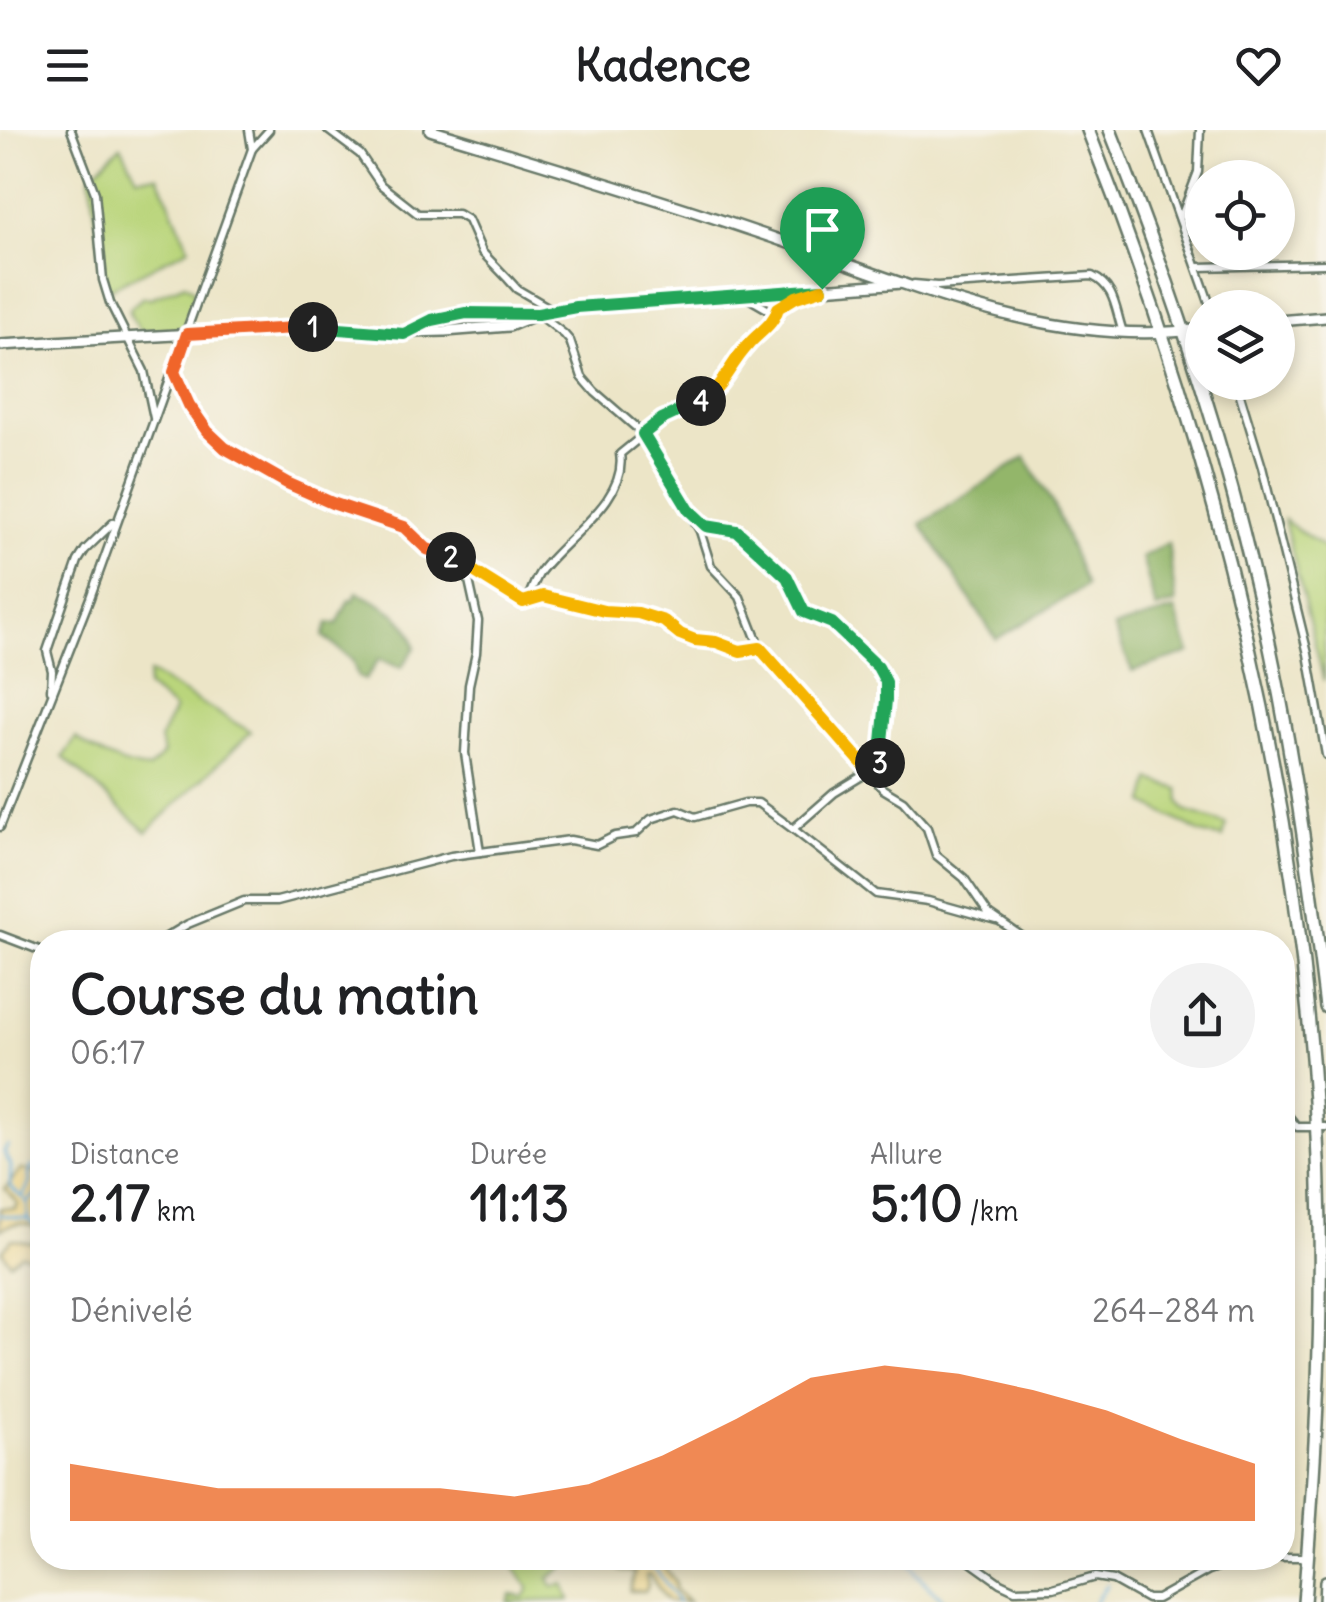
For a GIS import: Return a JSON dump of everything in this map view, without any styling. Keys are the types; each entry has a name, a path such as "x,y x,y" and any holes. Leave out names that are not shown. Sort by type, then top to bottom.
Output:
{"highway":[{"path":"1088,130 1164,334 1201,451 1276,774 1293,888 1321,1128 1320,1352 1304,1602"},
{"path":"1110,130 1183,332 1220,449 1274,663 1297,785 1326,1007"},
{"path":"1324,1602 1326,1582"}],"street":[{"path":"71,130 94,193 102,280 144,371 155,423"},
{"path":"248,130 252,148"},
{"path":"0,827 174,372 252,148 269,130"},
{"path":"328,130 360,154 381,185 418,214 458,214 468,220 482,252 508,280 554,311"},
{"path":"430,130 618,186 1002,316 1124,332 1183,332"},
{"path":"1148,130 1185,229"},
{"path":"1181,218 1198,172 1200,130"},
{"path":"1295,264 1326,264"},
{"path":"404,334 432,320 466,313 538,314 902,283 937,286 1092,276 1114,296 1124,332"},
{"path":"743,295 761,307 778,308 822,289"},
{"path":"528,600 542,570 601,507 619,477 620,454 662,419 690,408 726,381 750,342 774,322 778,308"},
{"path":"0,345 316,327 404,334 509,326 538,314"},
{"path":"538,314 570,341 577,366 594,392 643,434 700,531 706,556 720,579 740,597 760,648 883,789 903,801 927,828 936,855 964,878 988,913 1014,930"},
{"path":"1295,319 1326,317"},
{"path":"174,372 189,405 225,448 332,503 404,527 427,549 455,558 517,600 543,596 604,611 638,613 664,621 695,640 716,642 740,651 760,648"},
{"path":"1242,400 1308,654 1326,756"},
{"path":"689,510 706,526 737,531 787,577 804,612 832,623 878,667 886,682 880,765 834,793 793,829"},
{"path":"50,700 52,671 48,651 78,562 84,550 118,518"},
{"path":"466,567 478,620 465,753 480,852"},
{"path":"178,930 244,901 277,902 480,852 570,840 597,845 615,836 636,833 651,819 678,810 695,817 744,803 758,803 876,894 928,901 985,919 1001,920"},
{"path":"0,936 30,947"},
{"path":"1295,1124 1321,1128"},
{"path":"1295,1558 1308,1558"},
{"path":"982,1570 1015,1590 1034,1592 1095,1577 1113,1580 1147,1599 1157,1599 1209,1570"}],"green space":[{"path":"121,146 137,177 158,176 189,248 106,291 90,176"},
{"path":"185,284 194,290 194,295 183,329 141,332 130,308 143,297 151,298"},
{"path":"1025,457 1054,506 1086,586 996,639 921,524"},
{"path":"1284,520 1326,549 1324,681"},
{"path":"1168,543 1176,603 1156,609 1142,557"},
{"path":"357,592 401,620 415,648 401,668 379,659 365,680 358,677 352,660 323,636 328,623 337,624"},
{"path":"1175,610 1190,653 1132,671 1114,627"},
{"path":"149,673 251,732 147,832 63,757 76,738 111,758 149,769 163,754 160,739 174,709 147,687"},
{"path":"1151,780 1179,789 1185,811 1226,824 1223,838 1201,833 1145,803"},
{"path":"517,1570 560,1570 549,1578 553,1587 564,1584 570,1600 508,1602 511,1595 524,1597 529,1588"}],"sand":[{"path":"21,1169 30,1171 30,1226 12,1224 0,1230 0,1208 15,1209 17,1202 5,1189"},
{"path":"12,1239 30,1243 30,1257 21,1254 10,1263 2,1251"},
{"path":"620,1570 667,1570 675,1582 675,1590 688,1602 668,1602 649,1574 645,1591 630,1591 635,1572"}],"waterway":[{"path":"8,1145 4,1152 11,1166 10,1186 27,1202 28,1219"},
{"path":"30,1172 30,1182"},
{"path":"23,1196 30,1182"},
{"path":"0,1215 30,1221"},
{"path":"656,1570 678,1602"},
{"path":"914,1570 946,1602"},
{"path":"1095,1602 1107,1584"}],"route":[{"path":"822,289 778,308 774,322 750,342 726,381 709,396 662,419 643,434 689,510 706,526 737,531 787,577 804,612 826,618 878,667 886,682 882,759 880,765 869,771 760,648 740,651 716,642 695,640 664,621 638,613 604,611 543,596 517,600 455,558 427,549 410,530 332,503 225,448 189,405 174,372 187,334 316,327 404,334 432,320 483,311 538,314 576,307 822,289"}]}
